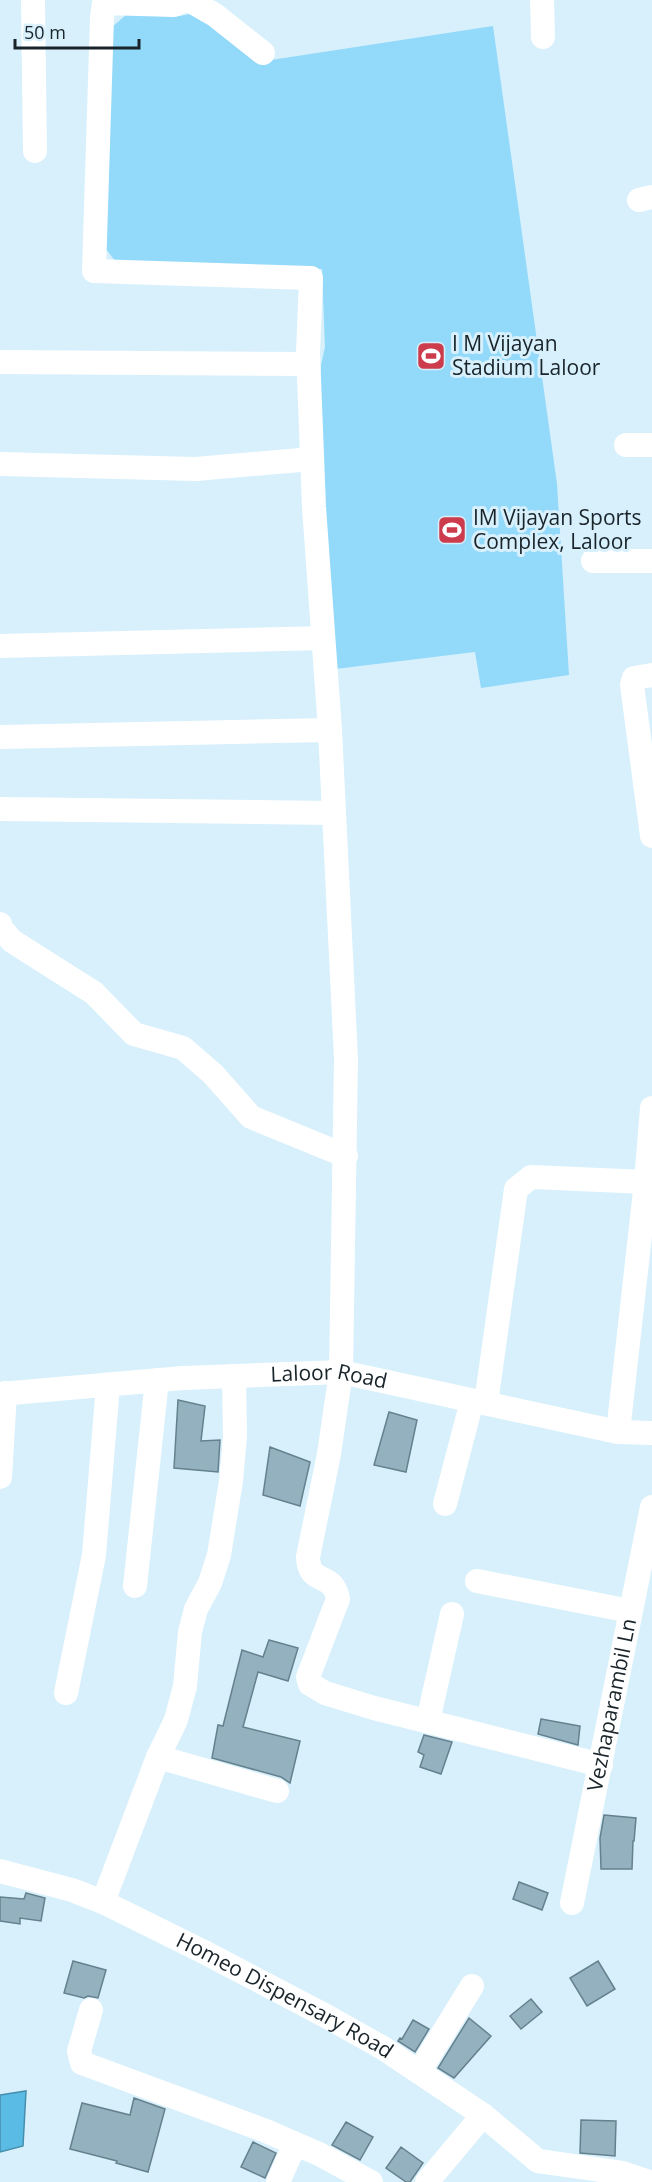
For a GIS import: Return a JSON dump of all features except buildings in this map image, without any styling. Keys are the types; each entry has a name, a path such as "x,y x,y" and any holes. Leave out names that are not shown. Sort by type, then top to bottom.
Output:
{"street":[{"path":"33,0 35,151"},
{"path":"263,53 215,15 187,0 174,5 104,3 94,271 311,278 308,364 322,639 330,730 346,1059 346,1156 341,1372 329,1454 308,1557 309,1567 314,1575 331,1582 336,1588 338,1599 308,1677 310,1684 325,1693 374,1708 601,1765"},
{"path":"542,0 543,37"},
{"path":"0,362 308,364"},
{"path":"626,445 652,446"},
{"path":"0,464 196,469 312,459"},
{"path":"593,561 652,561"},
{"path":"0,646 322,639"},
{"path":"652,675 634,678 632,685 652,836"},
{"path":"0,737 330,730"},
{"path":"0,809 334,813"},
{"path":"0,924 12,941 94,993 134,1034 183,1048 213,1074 251,1117 346,1156"},
{"path":"618,1432 649,1182 652,1108"},
{"path":"445,1504 479,1402 516,1189 531,1177 649,1182"},
{"name":"Laloor Road","path":"2,1394 157,1380 341,1372 618,1432 652,1433"},
{"path":"103,1902 158,1757 176,1720 185,1686 190,1632 196,1609 210,1583 219,1555 235,1437 234,1376"},
{"path":"135,1586 157,1380"},
{"path":"66,1694 94,1555 108,1385"},
{"path":"0,1477 2,1394"},
{"name":"Vezhaparambil Ln","path":"573,1903 652,1507"},
{"path":"477,1581 630,1611"},
{"path":"428,1721 452,1614"},
{"path":"158,1757 277,1791"},
{"name":"Homeo Dispensary Road","path":"0,1871 72,1890 103,1902 326,2016 460,2098 538,2161 622,2173 649,2182"},
{"path":"419,2072 472,1986"},
{"path":"91,2010 79,2051 82,2063 266,2131 319,2154 371,2182"},
{"path":"427,2182 483,2115"},
{"path":"278,2182 295,2144"}],"shaded area":[{"name":"I M Vijayan Stadium Laloor","path":"200,12 258,62 493,26 557,484 569,675 481,688 475,652 335,669 318,427 321,365 325,347 322,269 177,266 116,262 106,249 111,28 127,14 180,16"},
{"path":"26,2091 23,2146 0,2152 0,2095"}],"place":[{"name":"I M Vijayan Stadium Laloor","path":"431,356"},
{"name":"IM Vijayan Sports Complex, Laloor","path":"452,530"}]}
